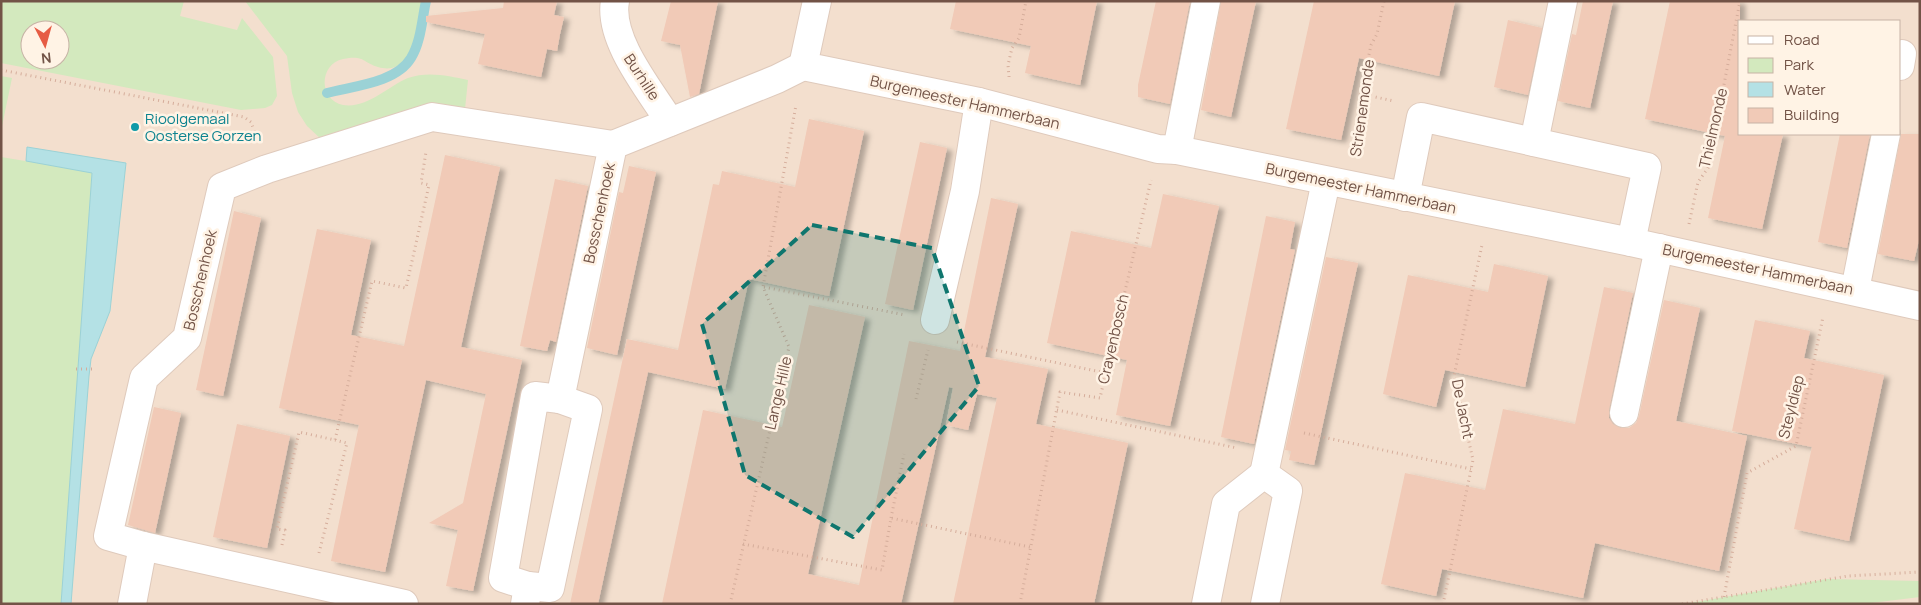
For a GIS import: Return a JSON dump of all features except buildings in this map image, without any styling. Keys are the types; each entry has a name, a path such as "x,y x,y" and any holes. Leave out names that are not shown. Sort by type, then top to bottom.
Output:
{"street":[{"name":"Burhille","path":"615,1 613,13 624,50 670,122"},
{"path":"670,122 777,79 803,66 816,1"},
{"path":"1168,149 1206,1"},
{"path":"1534,142 1563,1"},
{"name":"Burgemeester Hammerbaan","path":"803,66 979,102 1168,149 1631,242 1843,287 1920,306"},
{"path":"933,329 965,191 979,102"},
{"name":"Bosschenhoek","path":"404,604 143,546 108,536 144,378 187,338 222,187 267,169 432,117 613,145 670,122"},
{"path":"1405,197 1420,117 1647,167 1631,242"},
{"path":"1843,287 1886,135"},
{"name":"Bosschenhoek","path":"560,399 613,145"},
{"path":"1206,604 1226,504 1266,464 1273,426 1338,184"},
{"path":"1624,413 1671,251"},
{"path":"535,396 560,399 588,409 550,588 527,595 502,578 535,396"},
{"path":"1266,464 1288,491 1266,604"},
{"path":"132,604 143,546"}],"path":[{"path":"1012,110 1008,65 1012,48 1018,38 1026,1"},
{"name":"Strienemonde","path":"1338,184 1364,104 1361,94 1371,45 1378,34 1384,1"},
{"name":"Thielmonde","path":"1671,251 1698,182 1708,168 1740,1"},
{"path":"803,66 763,287 1106,373"},
{"path":"1,70 244,118 253,126 267,169"},
{"path":"335,440 372,281 406,288 429,185 421,183 432,117"},
{"name":"Crayenbosch","path":"1020,604 1060,392 1100,398 1168,149"},
{"name":"De Jacht","path":"1443,604 1473,460 1454,376 1488,214"},
{"name":"Lange Hille","path":"730,604 789,347 763,287"},
{"name":"Steyldiep","path":"1724,597 1747,472 1796,446 1843,287"},
{"path":"916,399 933,329"},
{"path":"76,369 93,369"},
{"path":"1057,410 1266,464"},
{"path":"1273,426 1472,469"},
{"path":"291,548 282,546 285,530 277,529 299,432 347,443 313,583"},
{"path":"744,544 882,570 904,454"},
{"path":"891,518 1030,547"},
{"path":"310,552 319,554"},
{"path":"1682,604 1848,576 1920,572"}],"highlighted area":[{"path":"812,225 932,248 979,386 853,537 745,475 702,324"}],"shaded area":[{"path":"1,1 1920,1 1920,604 1,604"}],"green space":[{"path":"1,1 184,1 180,16 237,30 242,18 273,57 277,96 272,105 265,108 241,110 37,70 70,70 70,20 20,20 20,67 1,63"},
{"path":"245,1 423,1 412,47 400,65 390,68 378,67 359,58 343,59 335,62 329,68 326,74 326,90 335,102 343,105 352,105 369,100 408,78 423,75 446,76 468,80 465,109 322,140 307,126 298,112 292,93 287,56"},
{"path":"1,76 12,78 1,131"},
{"path":"1,157 92,172 61,604 1,604"},
{"path":"1827,579 1920,581 1920,597 1863,604 1685,604"}],"water":[{"path":"27,147 126,163 110,311 91,359 71,604 61,604 92,173 26,161"}],"waterway":[{"path":"327,93 385,78 404,66 411,58 417,45 426,1"}],"place":[{"name":"Rioolgemaal Oosterse Gorzen","path":"135,127"}]}
